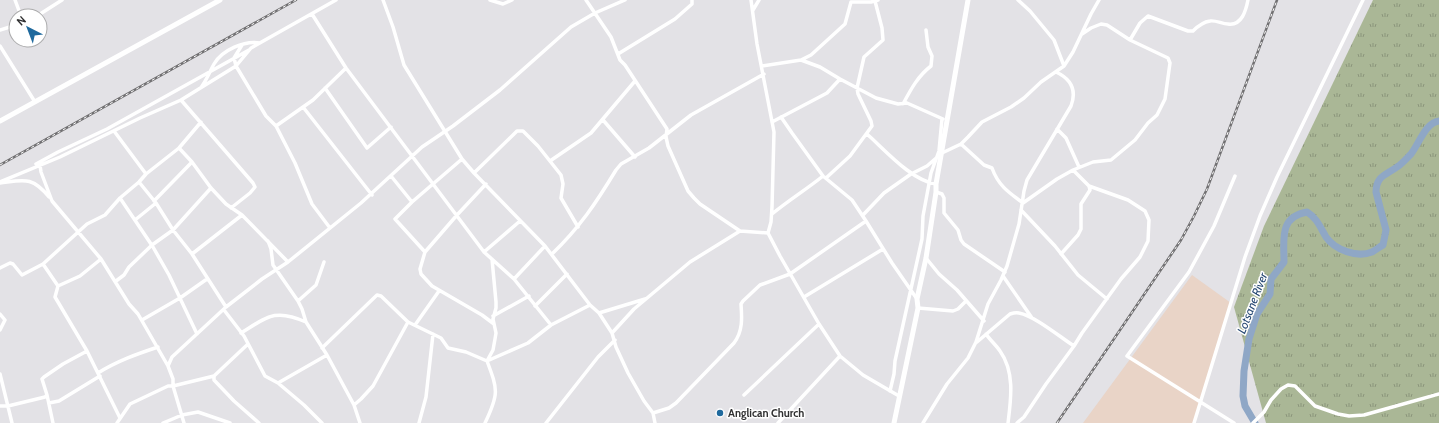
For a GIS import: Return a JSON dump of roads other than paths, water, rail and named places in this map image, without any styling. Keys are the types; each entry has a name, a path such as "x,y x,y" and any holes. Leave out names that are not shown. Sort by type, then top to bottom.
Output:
{"street":[{"path":"48,9 62,0"},
{"path":"208,0 208,6"},
{"path":"0,121 220,0"},
{"path":"31,168 58,152 107,129 336,0"},
{"path":"384,0 394,26 404,65 462,159 545,246 568,274 590,305 598,313 612,333 616,347 628,373 644,401 653,413 655,423"},
{"path":"490,0 503,4 512,0"},
{"path":"586,0 611,37 620,60 667,129 668,146 688,191 700,204 740,232 768,233"},
{"path":"168,366 172,357 225,308 288,262 372,195 412,155 500,90 571,27 595,12 626,0"},
{"path":"618,54 675,19 692,4 692,0"},
{"path":"751,0 757,44 764,74 772,122 774,156 772,214 768,233 819,324 840,356 863,375 899,396"},
{"path":"753,10 760,0"},
{"path":"894,423 918,308 917,300 926,258 936,184 968,0"},
{"path":"1019,0 1054,40 1064,66"},
{"path":"863,215 884,193 911,174 927,166 942,153 961,144 982,122 1004,111 1024,98 1040,82 1064,66 1073,52 1099,0"},
{"path":"1130,40 1140,23 1148,16 1152,16 1175,27 1188,31 1194,31 1200,25 1208,21 1234,24 1244,15 1248,0"},
{"path":"1194,423 1245,257 1260,216 1277,177 1363,0"},
{"path":"762,66 801,60 811,55 845,24 851,2 876,1 883,40 864,57 857,88 858,94 872,126 850,156 825,177 786,202 772,214"},
{"path":"312,14 346,68 484,252 514,279 529,296 534,306 551,324"},
{"path":"1022,203 1057,179 1079,167 1092,162 1111,160 1135,140 1148,123 1157,115 1165,99 1170,63 1168,58 1130,40 1107,25 1101,24 1082,34"},
{"path":"903,104 919,77 931,66 932,56 928,47 926,30"},
{"path":"201,87 220,56 242,45 252,42 260,43"},
{"path":"242,45 234,58 236,66 266,116 276,126 295,163 312,204 330,228"},
{"path":"0,46 35,102"},
{"path":"0,182 60,157 181,100 236,66 251,48"},
{"path":"801,60 820,67 840,80 876,98 898,104 907,103 948,121"},
{"path":"276,126 313,100 346,68"},
{"path":"923,423 947,384 968,358 976,342 984,321 988,304 1004,274 1019,224 1027,180 1071,106 1073,94 1069,81 1065,76 1056,72"},
{"path":"552,254 578,227 600,197 621,164 635,157 691,115 764,74"},
{"path":"772,122 827,93 840,80"},
{"path":"550,161 591,133 635,82"},
{"path":"325,88 367,148 390,127"},
{"path":"181,100 249,177 254,187 250,193 231,208"},
{"path":"303,107 372,195"},
{"path":"781,117 825,177 852,200 917,300"},
{"path":"890,391 910,290 922,239 923,216 931,173 939,151 942,119"},
{"path":"603,120 635,157"},
{"path":"0,268 10,263 13,264 22,275 43,264 87,224 105,215 120,198 146,174 179,148 201,122"},
{"path":"1057,129 1064,136 1079,167"},
{"path":"114,131 146,174"},
{"path":"474,173 513,135 521,131 526,133 561,175 563,184 561,198 578,227"},
{"path":"867,134 911,174 930,183 936,184"},
{"path":"961,144 984,165 992,168 996,179 1008,192 1022,203"},
{"path":"179,148 192,162 211,188 231,208 242,215 288,262"},
{"path":"424,252 395,219 412,202 462,159"},
{"path":"136,220 192,162"},
{"path":"40,165 41,172 52,201"},
{"path":"1017,423 1024,417 1082,333 1140,257 1148,241 1148,220 1145,210 1128,200 1089,186 1073,170"},
{"path":"390,176 412,202"},
{"path":"1234,423 1127,356 1189,272 1214,226 1235,176"},
{"path":"0,182 21,179 35,184 72,223 101,259 129,304 133,307 142,320 168,366 173,379 184,423"},
{"path":"139,182 192,254 248,344 265,376 278,383 304,405 322,423"},
{"path":"486,184 424,252 420,269 421,274 439,291 482,315 494,324"},
{"path":"1061,254 1078,235 1081,229 1081,204 1090,190 1089,186"},
{"path":"116,281 124,275 128,267 152,245 173,230 211,188"},
{"path":"936,192 942,194 944,198 944,213 958,230 964,244 1004,274 1033,319"},
{"path":"120,198 152,245 169,275 197,334"},
{"path":"1021,210 1078,275 1107,299"},
{"path":"192,254 242,215"},
{"path":"653,413 669,408 676,403 740,336 742,314 741,304 760,285 790,274 866,220"},
{"path":"484,252 520,221"},
{"path":"612,333 634,309 690,262 740,232"},
{"path":"268,241 271,249 273,265 298,301 306,322 354,405 360,423"},
{"path":"514,279 545,246"},
{"path":"804,297 883,249"},
{"path":"926,258 939,274 956,290 984,321"},
{"path":"58,286 80,276 101,259"},
{"path":"485,423 496,394 496,384 487,361 493,350 496,333 494,316 496,302 492,260"},
{"path":"298,301 316,285 324,262"},
{"path":"43,264 58,286 55,297 99,374 120,418"},
{"path":"534,306 568,274"},
{"path":"142,320 180,298 207,279"},
{"path":"415,325 439,291"},
{"path":"322,348 378,295 381,296 408,322 441,338 448,348 466,352 487,361 517,349 528,343 551,324 590,305"},
{"path":"494,316 529,296"},
{"path":"598,313 646,299"},
{"path":"918,308 953,311 958,309 966,301"},
{"path":"976,342 1010,314 1015,312 1033,319 1074,346"},
{"path":"0,314 5,320 0,330"},
{"path":"240,333 271,316 282,314 306,322"},
{"path":"354,405 373,386 408,322"},
{"path":"744,395 819,324"},
{"path":"419,423 426,397 433,334"},
{"path":"986,334 1001,352 1010,372 1011,396 1008,423"},
{"path":"546,423 598,357 615,340"},
{"path":"118,423 130,404 168,386 174,386 214,376 248,344"},
{"path":"49,402 59,401 120,360 158,347"},
{"path":"53,423 49,402 42,379 63,364 87,352"},
{"path":"278,383 326,355"},
{"path":"778,423 840,356"},
{"path":"0,374 12,423"},
{"path":"214,376 214,380 234,402 259,423"},
{"path":"1253,423 1264,412 1280,389 1288,385 1295,386 1315,406 1349,416 1364,415 1439,394"},
{"path":"0,406 8,406 45,397 47,395"},
{"path":"163,423 182,415 198,412 230,423"}],"waterway":[{"name":"Lotsane River","path":"1255,423 1245,406 1243,396 1244,371 1249,339 1257,314 1270,294 1271,279 1284,262 1284,237 1287,224 1298,215 1307,212 1316,220 1330,242 1347,252 1366,254 1383,245 1386,230 1376,192 1378,182 1382,176 1399,166 1411,154 1426,130 1434,123 1439,121"}],"railway":[{"path":"0,165 296,0"},
{"path":"1057,423 1181,240 1194,216 1207,189 1277,0"}],"place":[{"name":"Anglican Church","path":"720,413"}]}
